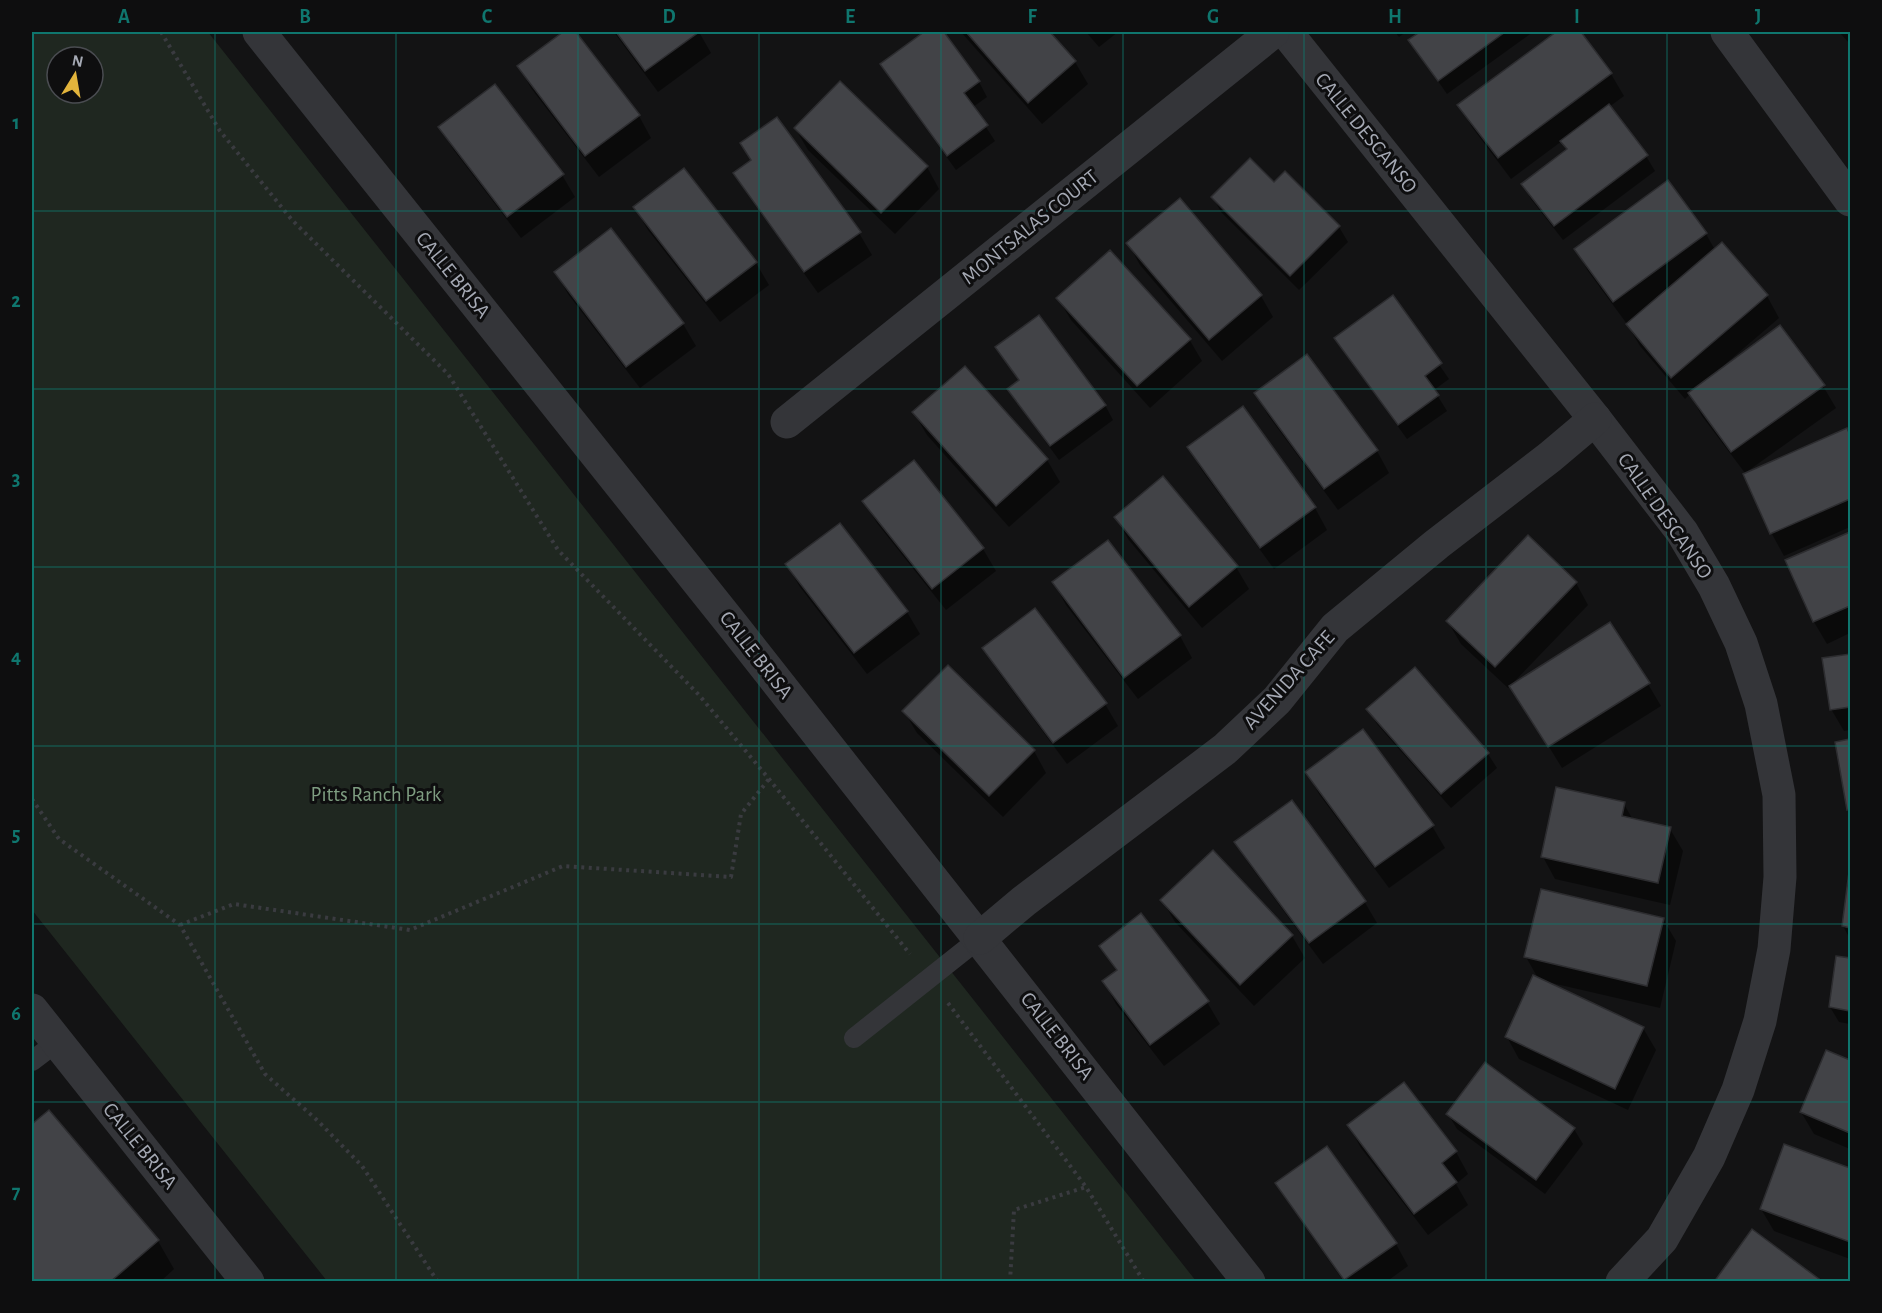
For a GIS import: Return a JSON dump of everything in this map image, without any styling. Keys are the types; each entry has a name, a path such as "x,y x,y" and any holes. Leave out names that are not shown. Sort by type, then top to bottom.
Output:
{"street":[{"name":"CALLE BRISA","path":"259,32 980,938 1249,1281"},
{"name":"MONTSALAS COURT","path":"787,422 1273,32"},
{"name":"CALLE DESCANSO","path":"1286,32 1595,419 1682,532 1714,586 1741,644 1761,704 1779,795 1780,877 1774,949 1760,1021 1738,1090 1709,1157 1662,1239 1622,1281"},
{"path":"1727,32 1851,200"},
{"name":"AVENIDA CAFE","path":"980,938 1024,901 1225,749 1277,700 1335,628 1595,419"},
{"name":"CALLE BRISA","path":"32,1010 236,1277"}],"lane":[{"path":"854,1038 980,938"},
{"path":"32,1061 57,1042"}],"path":[{"path":"161,32 220,130 292,220 448,374 558,550 699,695 769,778 929,978 1086,1187 1144,1281"},
{"path":"180,925 234,903 410,930 563,866 731,877 741,814 769,778"},
{"path":"32,799 59,839 180,925 265,1074 318,1121 362,1166 438,1281"},
{"path":"1010,1281 1014,1210 1086,1187"}],"green space":[{"name":"Pitts Ranch Park","path":"32,32 208,32 1196,1281 327,1281 32,910"}],"building":[{"path":"563,32 576,32 640,115 585,156 517,66"},
{"path":"616,32 699,32 645,71"},
{"path":"924,32 944,32 980,81 964,93 988,125 947,156 880,64"},
{"path":"966,32 1050,32 1076,61 1028,103"},
{"path":"1420,32 1505,32 1438,81 1408,40"},
{"path":"1556,32 1581,32 1612,73 1498,158 1457,105"},
{"path":"840,81 928,166 881,213 794,128"},
{"path":"495,84 564,174 507,217 438,127"},
{"path":"1609,104 1648,155 1554,226 1521,184 1567,149 1560,141"},
{"path":"777,117 861,232 804,272 733,173 751,160 740,143"},
{"path":"1250,158 1274,182 1285,171 1340,226 1290,276 1211,197"},
{"path":"684,168 757,262 706,301 633,207"},
{"path":"1668,180 1707,233 1613,302 1574,249"},
{"path":"1180,198 1262,295 1209,340 1126,243"},
{"path":"611,228 684,323 626,367 554,272"},
{"path":"1722,242 1768,295 1671,378 1626,324"},
{"path":"1110,250 1191,339 1137,386 1056,298"},
{"path":"1393,295 1442,363 1425,376 1439,395 1398,425 1334,338"},
{"path":"1039,315 1106,405 1050,446 1007,389 1019,380 995,347"},
{"path":"1780,325 1825,385 1731,452 1688,393"},
{"path":"1307,354 1378,450 1324,489 1254,393"},
{"path":"965,366 1048,459 996,506 912,412"},
{"path":"1243,406 1316,507 1260,548 1187,447"},
{"path":"1847,428 1850,435 1850,499 1770,534 1743,474"},
{"path":"914,460 984,548 932,589 862,501"},
{"path":"1163,476 1238,566 1189,607 1114,517"},
{"path":"840,523 908,611 854,653 785,564"},
{"path":"1850,532 1850,606 1813,622 1785,560"},
{"path":"1528,535 1577,582 1495,667 1446,621"},
{"path":"1108,540 1181,635 1124,678 1052,582"},
{"path":"1035,608 1107,703 1053,743 982,648"},
{"path":"1610,622 1650,683 1548,747 1509,686"},
{"path":"1850,654 1850,707 1830,710 1822,658"},
{"path":"948,665 1035,750 989,796 902,711"},
{"path":"1415,667 1489,753 1441,794 1366,709"},
{"path":"1363,729 1434,825 1375,867 1305,772"},
{"path":"1850,739 1850,809 1847,810 1835,742"},
{"path":"1556,787 1625,802 1622,816 1671,827 1658,883 1541,857"},
{"path":"1292,800 1366,901 1309,943 1234,842"},
{"path":"1213,850 1293,935 1240,985 1160,900"},
{"path":"1850,864 1850,928 1842,926"},
{"path":"1541,889 1664,918 1647,986 1524,957"},
{"path":"1141,913 1209,1001 1150,1045 1102,981 1117,970 1099,946"},
{"path":"1836,956 1850,958 1850,1011 1829,1007"},
{"path":"1533,975 1644,1027 1615,1089 1505,1037"},
{"path":"1826,1050 1850,1060 1850,1133 1800,1112"},
{"path":"1485,1062 1575,1128 1536,1180 1446,1114"},
{"path":"1404,1082 1457,1151 1442,1163 1457,1182 1414,1214 1347,1125"},
{"path":"49,1110 159,1240 110,1282 32,1282 32,1124"},
{"path":"1784,1144 1850,1168 1850,1242 1760,1209"},
{"path":"1327,1146 1397,1243 1344,1280 1275,1183"},
{"path":"1752,1229 1823,1282 1714,1282"}]}
